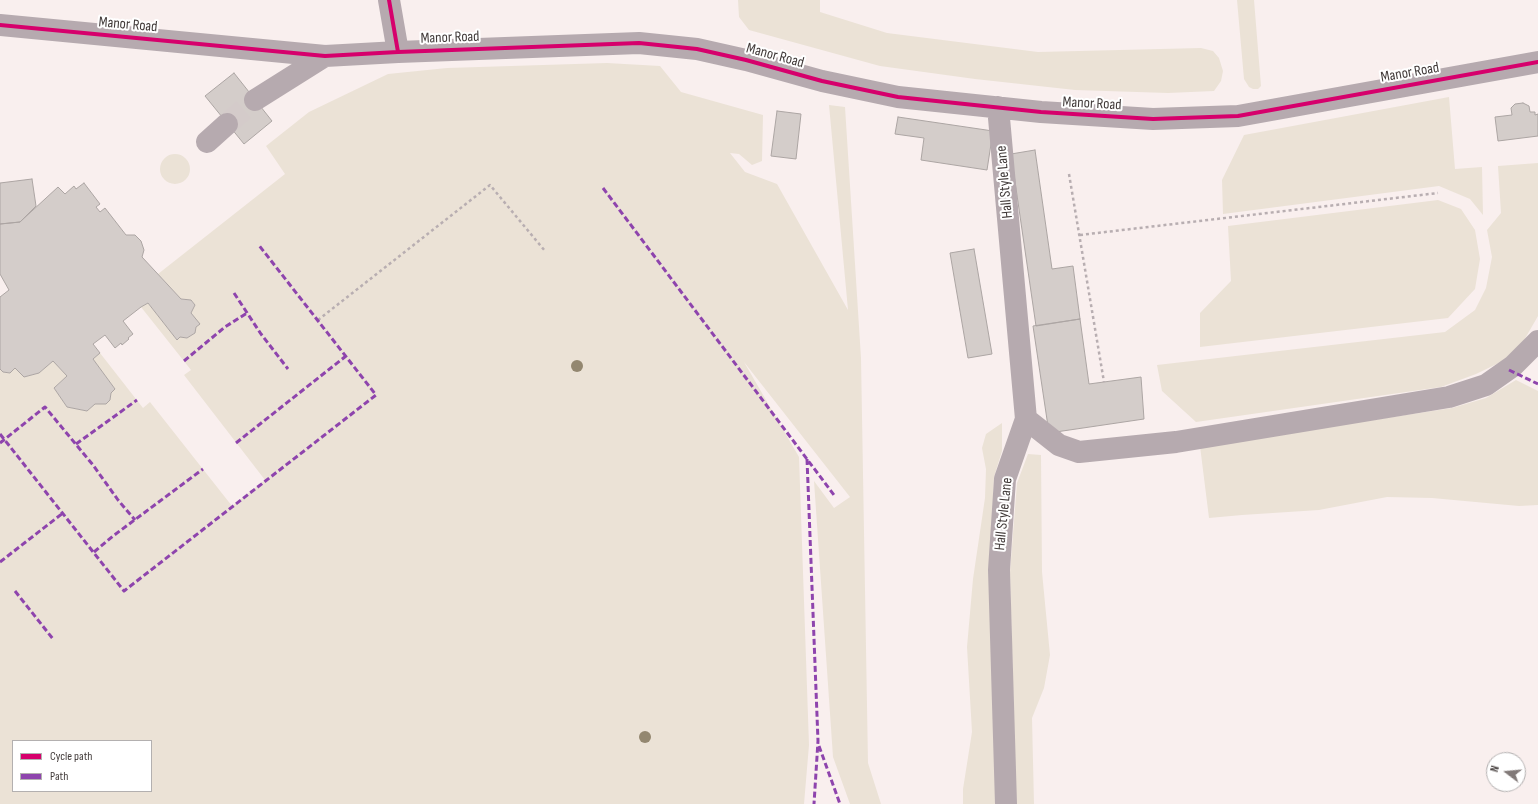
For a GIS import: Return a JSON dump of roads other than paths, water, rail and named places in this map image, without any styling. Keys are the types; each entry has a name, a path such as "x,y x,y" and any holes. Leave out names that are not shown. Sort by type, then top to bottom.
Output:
{"street":[{"path":"389,0 398,52"},
{"name":"Manor Road","path":"0,25 325,56 639,43 697,49 746,60 822,81 898,97 1041,112 1153,119 1238,116 1538,62"},
{"path":"255,100 325,56"},
{"name":"Hall Style Lane","path":"998,107 1026,419 1005,479 999,570 1006,804"},
{"path":"208,142 227,124"},
{"path":"1026,419 1059,445 1078,452 1176,442 1449,397 1486,385 1513,366 1538,341"}],"tunnel":[{"path":"227,124 255,100"}]}
